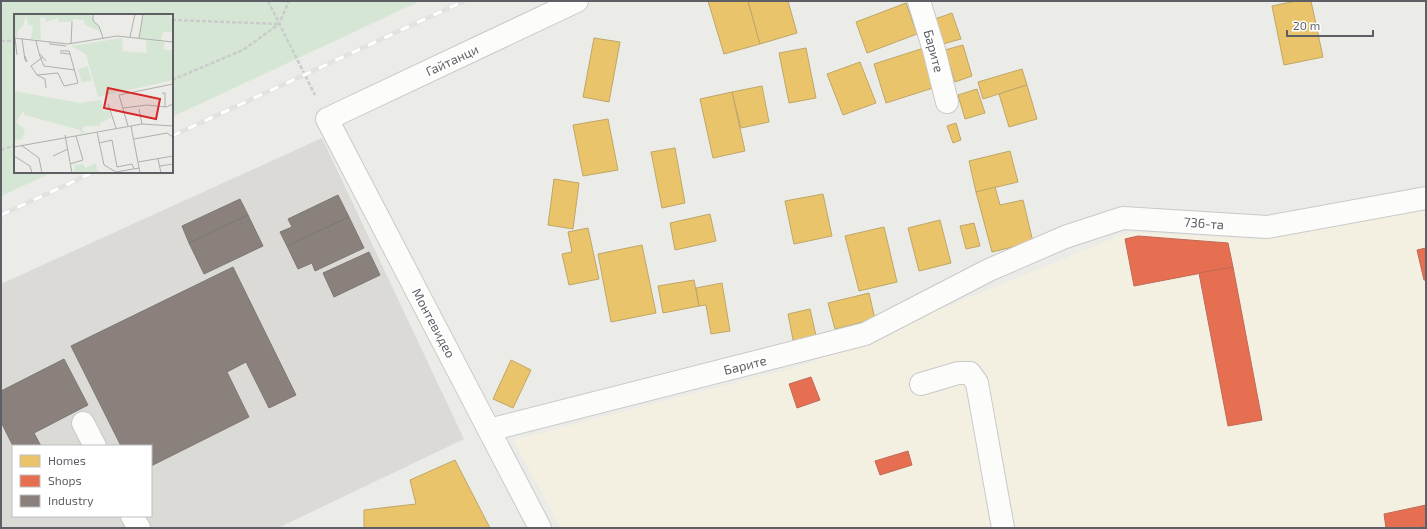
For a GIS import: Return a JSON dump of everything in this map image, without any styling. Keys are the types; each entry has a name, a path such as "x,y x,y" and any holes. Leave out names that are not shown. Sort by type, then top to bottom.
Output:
{"street":[{"name":"Гайтанци","path":"327,119 577,1"},
{"name":"Барите","path":"919,1 934,50 947,102"},
{"name":"Монтевидео","path":"327,119 540,528"},
{"name":"736-та","path":"988,270 1065,237 1124,218 1267,227 1426,198"},
{"name":"Барите","path":"489,430 865,334 988,270"},
{"path":"921,384 958,373 970,373 977,383 1003,528"},
{"path":"82,423 94,445"},
{"path":"133,517 139,528"}],"path":[{"path":"268,1 305,74"},
{"path":"173,80 244,50 279,24 289,1"},
{"path":"173,20 279,24"},
{"path":"1,41 14,41"},
{"path":"1,150 14,145"}],"shaded area":[{"path":"322,138 464,439 278,528 1,528 1,284"},
{"path":"1426,207 1426,528 561,528 513,440 807,364 1129,232 1257,239"}],"green space":[{"path":"1,1 420,1 173,117 173,14 14,14 14,173 51,173 1,196"}],"building: Homes":[{"path":"708,1 748,1 760,44 724,54"},
{"path":"748,1 788,1 797,33 760,44"},
{"path":"1296,1 1311,1 1323,57 1284,65 1272,6"},
{"path":"906,3 917,34 867,53 856,22"},
{"path":"952,13 961,39 943,44 935,19"},
{"path":"594,38 620,42 609,102 583,97"},
{"path":"963,45 972,76 955,82 945,50"},
{"path":"806,48 816,98 789,103 779,53"},
{"path":"924,48 936,87 886,103 874,64"},
{"path":"860,62 876,103 843,115 827,74"},
{"path":"1022,69 1027,85 983,99 978,82"},
{"path":"1027,85 1037,119 1009,127 999,94"},
{"path":"762,86 769,122 741,128 732,92"},
{"path":"977,89 985,113 965,119 958,95"},
{"path":"732,92 745,151 713,158 700,99"},
{"path":"608,119 618,170 583,176 573,125"},
{"path":"956,123 961,140 953,143 947,126"},
{"path":"675,148 685,203 662,208 651,152"},
{"path":"1010,151 1018,182 976,192 969,161"},
{"path":"554,179 579,183 573,229 548,225"},
{"path":"995,187 1000,205 1023,200 1033,242 992,252 976,192"},
{"path":"823,194 832,236 794,244 785,201"},
{"path":"710,214 716,241 675,250 670,223"},
{"path":"940,220 951,263 919,271 908,228"},
{"path":"974,223 980,246 966,249 960,226"},
{"path":"884,227 897,282 859,291 845,236"},
{"path":"588,228 599,279 569,285 562,254 572,252 568,232"},
{"path":"642,245 656,313 611,322 598,254"},
{"path":"694,280 699,306 663,313 658,286"},
{"path":"722,283 730,331 711,334 706,305 699,306 696,288"},
{"path":"869,293 875,319 835,329 828,303"},
{"path":"810,309 817,340 794,345 788,314"},
{"path":"511,360 531,370 513,408 493,399"},
{"path":"455,460 490,528 364,528 364,510 416,504 410,480"}],"building: Shops":[{"path":"1138,236 1228,243 1233,267 1134,286 1125,239"},
{"path":"1426,248 1426,280 1424,280 1417,250"},
{"path":"1233,267 1262,420 1228,426 1199,273"},
{"path":"811,377 820,400 797,408 789,384"},
{"path":"908,451 912,465 880,475 875,461"},
{"path":"1426,505 1426,526 1416,528 1386,528 1384,514"}],"building: Industry":[{"path":"338,195 349,217 287,246 280,232 292,227 288,219"},
{"path":"240,199 248,215 189,243 182,226"},
{"path":"248,215 263,246 204,274 189,243"},
{"path":"349,217 364,248 315,271 312,263 298,269 287,246"},
{"path":"369,252 380,275 334,297 323,273"},
{"path":"233,267 296,395 269,408 246,362 227,372 249,417 152,466 152,445 120,445 71,346"},
{"path":"64,359 88,405 34,433 40,445 12,445 1,422 1,391"}],"railway":[{"path":"173,136 464,1"},
{"path":"1,215 92,173"}]}
